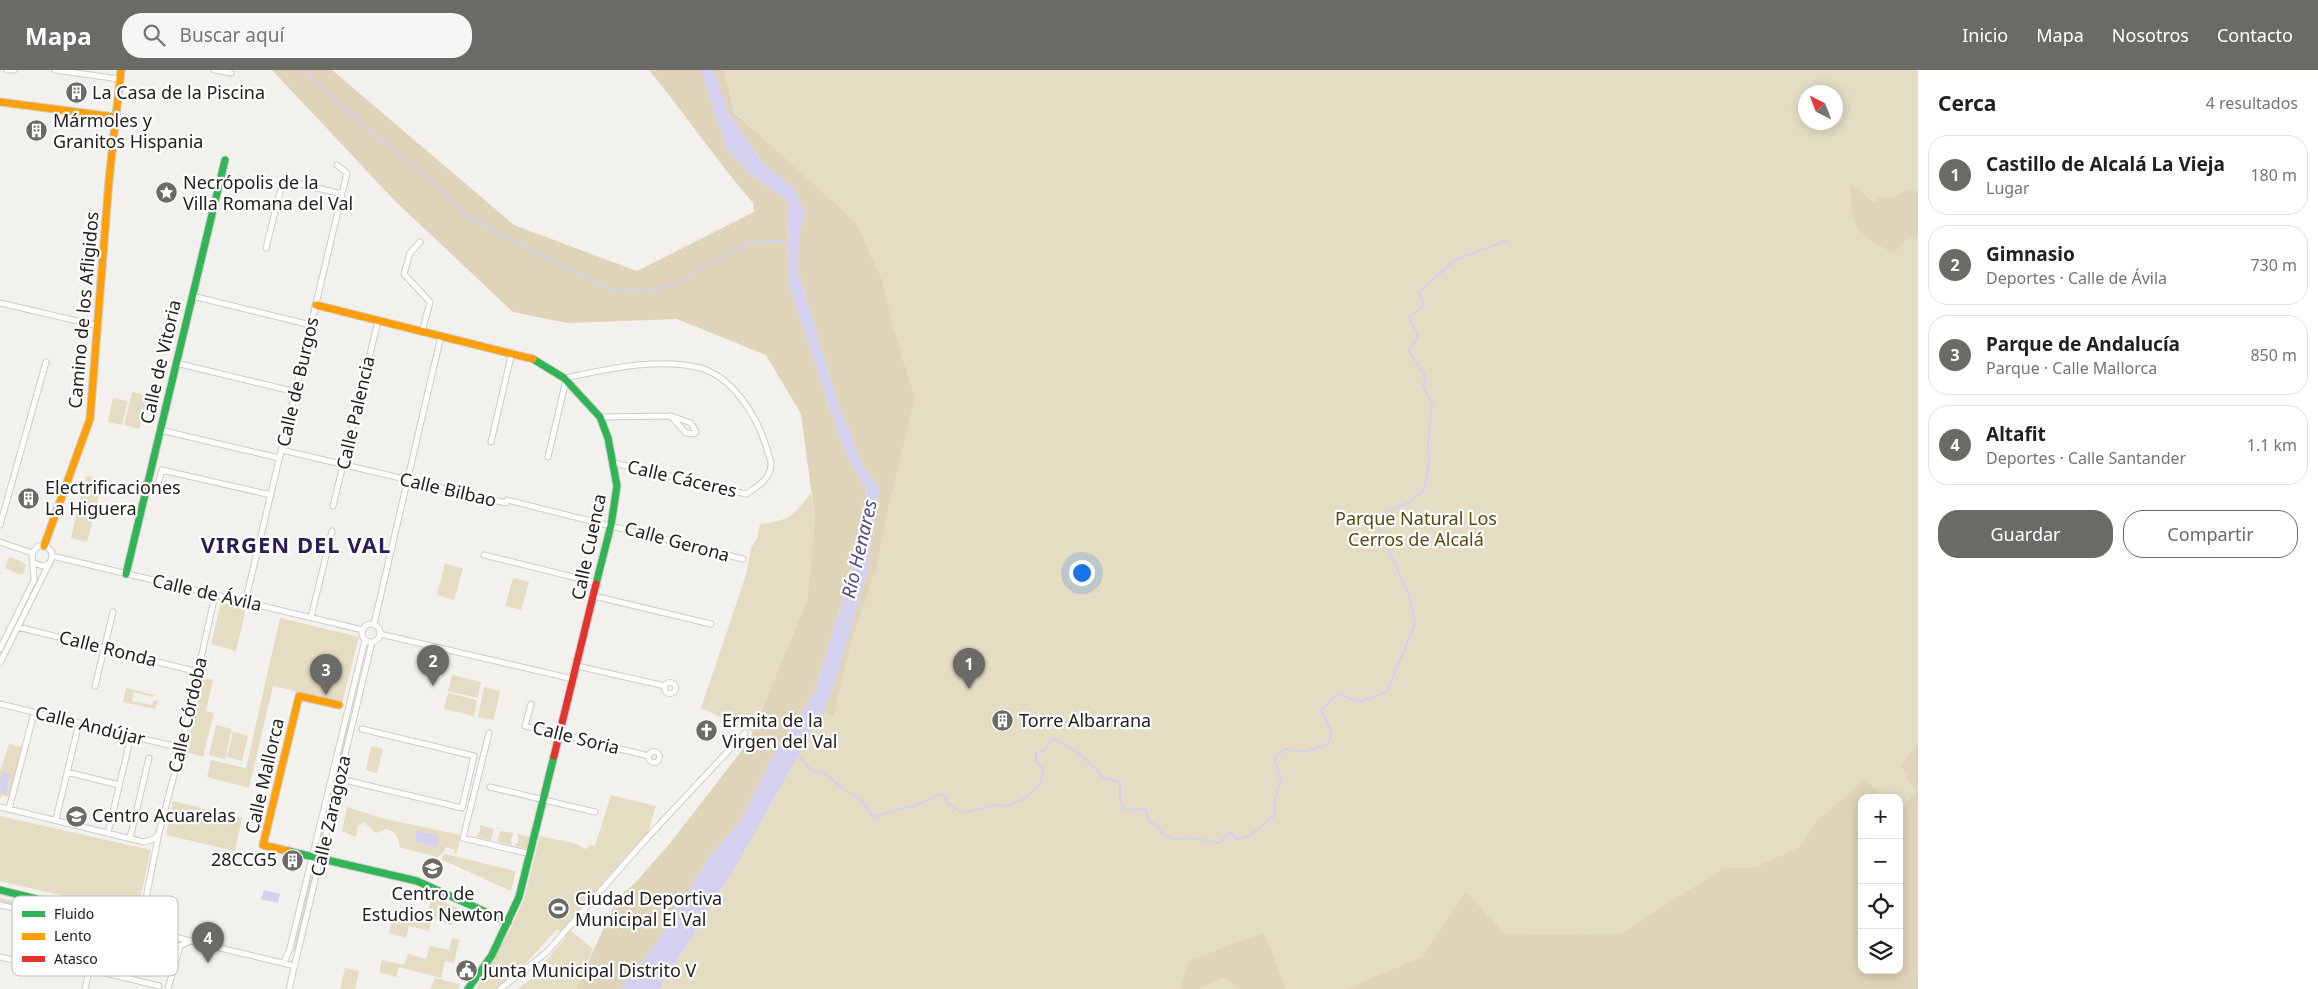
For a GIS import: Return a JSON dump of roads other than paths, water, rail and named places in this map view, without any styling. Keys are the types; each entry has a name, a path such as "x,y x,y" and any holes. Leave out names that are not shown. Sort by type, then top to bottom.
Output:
{"street":[{"path":"7,70 14,70"},
{"path":"55,70 119,79"},
{"name":"Camino de los Afligidos","path":"44,546 90,419 115,117 121,70"},
{"path":"214,70 231,73"},
{"path":"0,102 115,117"},
{"name":"Calle de Vitoria","path":"127,573 225,160"},
{"name":"Calle de Burgos","path":"245,603 347,174 337,165"},
{"path":"266,248 283,180 342,194"},
{"path":"420,242 410,253 404,274 430,302 422,332"},
{"path":"192,296 311,325"},
{"path":"0,303 99,326"},
{"name":"Calle Cuenca","path":"316,306 512,352 533,359 565,379 600,417 608,438 614,463 617,486 611,524 531,854 519,896 508,922 492,955 468,989"},
{"name":"Calle Palencia","path":"333,506 378,321"},
{"path":"374,624 441,336"},
{"path":"491,442 512,352"},
{"path":"0,525 46,362"},
{"path":"176,363 296,392"},
{"name":"Calle Cáceres","path":"565,379 648,363 697,367 725,380 745,402 762,432 771,464 764,483 746,494 614,463"},
{"path":"548,457 565,379"},
{"path":"600,417 671,416 691,423 695,428 694,434 686,433 671,416"},
{"path":"160,430 280,458"},
{"name":"Calle Bilbao","path":"282,450 506,503 507,500 611,524"},
{"path":"158,484 162,470 271,495"},
{"name":"Calle Gerona","path":"611,524 743,559"},
{"path":"311,618 332,531"},
{"path":"0,542 32,552"},
{"path":"0,664 52,556 50,550 44,546 36,548 32,552"},
{"path":"0,649 34,580 32,552"},
{"path":"484,555 597,583"},
{"name":"Calle de Ávila","path":"52,556 363,630"},
{"path":"34,563 42,566 49,564"},
{"name":"Calle Córdoba","path":"146,896 159,833 181,748 215,595"},
{"path":"594,596 711,624"},
{"path":"95,686 113,612"},
{"path":"374,624 379,628 380,634 378,639 372,642 365,640 363,630 368,625 374,624"},
{"name":"Calle Ronda","path":"18,627 198,672"},
{"path":"380,634 573,679"},
{"name":"Calle Zaragoza","path":"284,964 290,948 365,640"},
{"name":"Calle Zaragoza","path":"289,989 372,642"},
{"path":"577,666 665,686"},
{"name":"Calle Mallorca","path":"339,705 299,696 263,845 418,881 508,922"},
{"name":"Calle Andújar","path":"0,704 181,748"},
{"name":"Calle Soria","path":"530,704 525,726 648,756"},
{"path":"9,809 34,712"},
{"path":"56,819 79,724"},
{"path":"349,781 462,808 474,756 362,729"},
{"path":"489,733 463,838 531,854"},
{"path":"500,989 547,952 670,812 744,733"},
{"path":"108,833 131,736"},
{"path":"130,838 149,758"},
{"path":"67,772 119,785"},
{"path":"490,787 595,812"},
{"path":"0,807 56,819 144,842 154,839 159,833"},
{"path":"0,890 25,896"},
{"path":"178,937 295,966"},
{"path":"178,951 180,946 190,940"},
{"path":"85,989 88,976"},
{"path":"118,976 158,986"},
{"path":"168,989 171,976"}],"water":[{"name":"Río Henares","path":"701,70 713,70 728,111 761,161 794,189 805,212 799,239 798,271 837,401 863,466 880,489 872,523 869,566 834,686 823,711 734,869 659,989 620,989 656,944 709,857 741,820 774,754 814,693 851,573 867,491 843,448 789,284 788,201 749,173 727,150"},
{"path":"3,772 10,775 6,794 0,792 0,780"},
{"path":"417,831 439,836 436,847 414,841"},
{"path":"264,890 280,894 278,903 261,899"}],"waterway":[{"path":"301,70 323,87 365,127 438,186 466,215 536,253 612,290 633,292 677,284 688,275 747,244 760,241 788,241"},
{"path":"850,793 864,803 873,818 922,803 939,794 944,795 948,803 962,813 996,805 1008,806 1025,798 1040,785 1043,769 1036,761 1036,752 1043,752 1053,738 1087,760 1103,778 1120,782 1120,800 1124,810 1146,809 1148,819 1157,825 1163,835 1175,839 1194,838 1219,843 1231,832 1237,839 1249,836 1275,815 1275,797 1281,781 1274,759 1284,749 1304,752 1328,744 1332,733 1321,710 1337,694 1360,702 1387,692 1415,624 1410,598 1379,528 1386,512 1409,502 1424,490 1429,465 1428,444 1432,405 1423,385 1426,377 1409,351 1418,336 1409,317 1424,306 1419,292 1455,260 1506,241"},
{"path":"797,754 812,771 824,773 846,791"}],"place":[{"name":"La Casa de la Piscina","path":"76,93"},
{"name":"Mármoles y Granitos Hispania","path":"37,131"},
{"name":"Necrópolis de la Villa Romana del Val","path":"167,193"},
{"name":"Electrificaciones La Higuera","path":"29,498"},
{"name":"Gimnasio","path":"433,686"},
{"name":"Castillo de Alcalá La Vieja","path":"969,689"},
{"name":"Parque de Andalucía","path":"326,695"},
{"name":"Torre Albarrana","path":"1003,721"},
{"name":"Ermita de la Virgen del Val","path":"706,731"},
{"name":"Centro Acuarelas","path":"76,816"},
{"name":"28CCG5","path":"293,860"},
{"name":"Centro de Estudios Newton","path":"433,869"},
{"name":"Ciudad Deportiva Municipal El Val","path":"559,909"},
{"name":"Altafit","path":"208,963"},
{"name":"Junta Municipal Distrito V","path":"467,971"}],"district":[{"name":"VIRGEN DEL VAL","path":"296,545"}],"park label":[{"name":"Parque Natural Los Cerros de Alcalá","path":"1416,529"}]}
